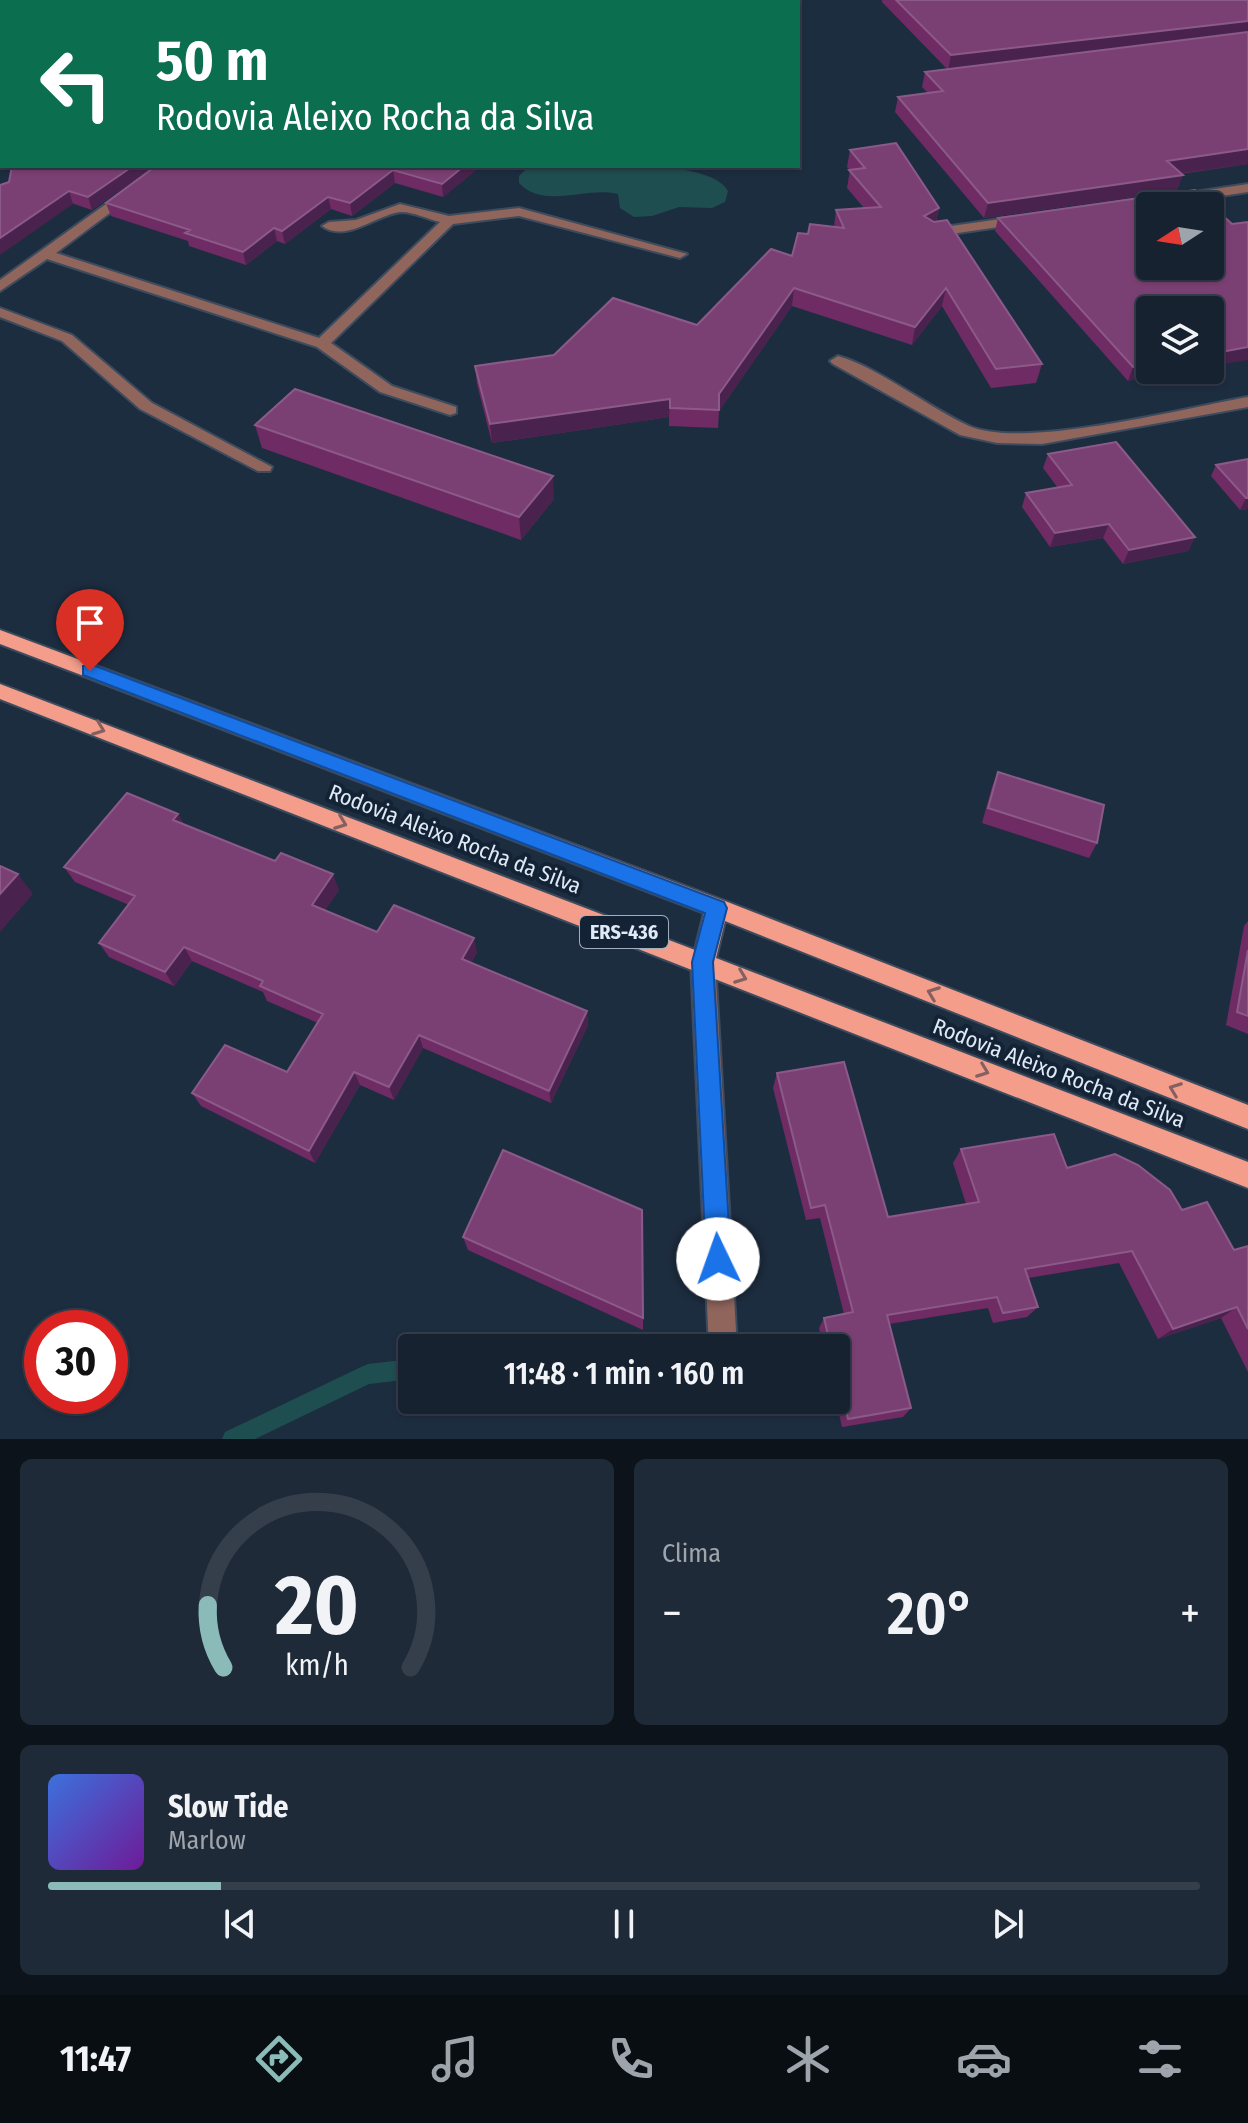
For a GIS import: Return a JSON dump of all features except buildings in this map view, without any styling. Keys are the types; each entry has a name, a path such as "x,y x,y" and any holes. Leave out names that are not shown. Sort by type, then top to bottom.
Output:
{"main road":[{"name":"Rodovia Aleixo Rocha da Silva","path":"0,637 717,908 1248,1117"},
{"name":"Rodovia Aleixo Rocha da Silva","path":"0,691 1248,1175"},
{"path":"703,962 717,908"}],"street":[{"path":"0,287 146,173"},
{"path":"1220,192 1248,188"},
{"path":"329,226 358,224 400,208 449,220 519,212 680,254"},
{"path":"930,233 1039,218"},
{"path":"322,344 449,220"},
{"path":"45,254 322,344 386,389 450,410"},
{"path":"0,312 67,338 146,406 264,467"},
{"path":"838,361 966,431 997,438 1042,439 1248,402"},
{"path":"703,962 722,1334"}],"shaded area":[{"path":"527,168 672,168 716,180 728,191 725,202 712,208 679,207 652,216 634,217 620,208 618,194 541,195 519,183 519,176"}],"waterway":[{"path":"232,1439 368,1374 398,1371"}],"route":[{"path":"90,671 717,908 703,962 718,1259"}]}
